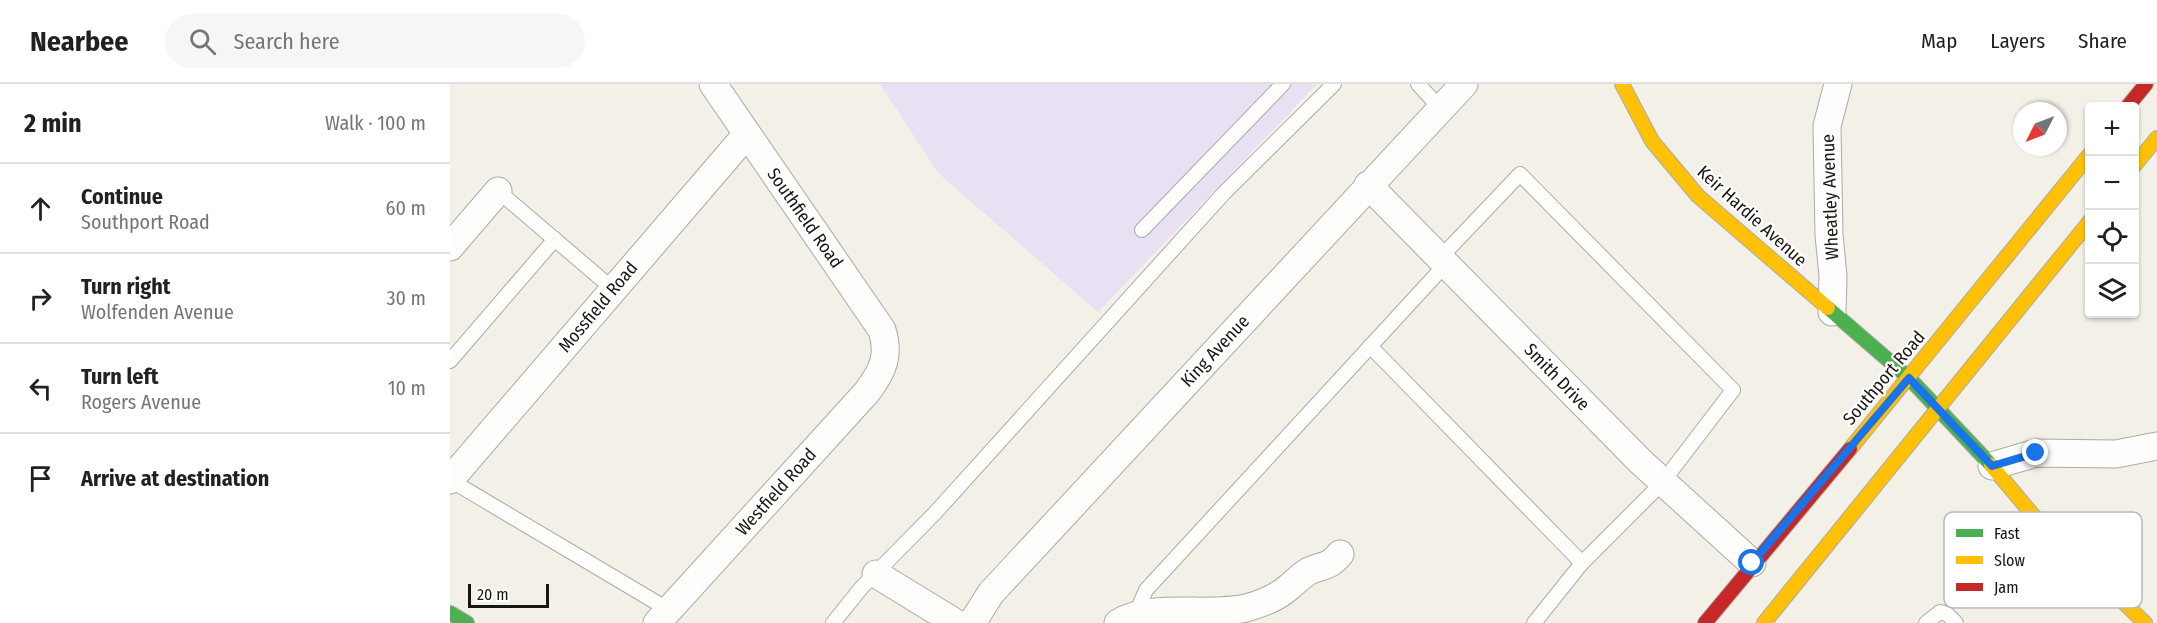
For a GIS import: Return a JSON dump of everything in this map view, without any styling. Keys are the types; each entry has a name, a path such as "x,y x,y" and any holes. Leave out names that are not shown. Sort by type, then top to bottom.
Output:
{"main road":[{"name":"Keir Hardie Avenue","path":"1622,84 1652,141 1698,196 1909,378 1992,466 2030,512"},
{"path":"2131,102 2146,84"},
{"path":"2139,160 2157,138"},
{"name":"Southport Road","path":"1705,623 1752,563 1909,378 2088,156"},
{"path":"1777,618 1938,408 2085,227"},
{"name":"Keir Hardie Avenue","path":"2129,608 2145,623"},
{"path":"450,613 467,623"}],"street":[{"name":"Southfield Road","path":"713,84 882,330 886,355"},
{"name":"King Avenue","path":"972,623 992,593 1464,84"},
{"name":"Wheatley Avenue","path":"1832,312 1833,276 1829,235 1827,126 1838,84"},
{"name":"Mossfield Road","path":"451,478 747,134"},
{"name":"Smith Drive","path":"1368,185 1662,483 1752,563"},
{"path":"450,247 498,191"},
{"name":"Westfield Road","path":"663,616 867,392 883,368 886,355"},
{"path":"1992,466 2036,453 2116,454 2157,446"},
{"path":"1127,619 1248,608 1275,597 1309,571 1330,566 1340,554"},
{"path":"876,574 956,623"}],"lane":[{"path":"1142,230 1283,84"},
{"path":"833,623 1084,351 1224,193 1334,84"},
{"path":"1418,84 1440,108"},
{"path":"1127,619 1146,590 1370,346 1520,174 1733,390 1662,483 1582,563 1534,623"},
{"path":"498,191 613,289"},
{"path":"450,361 555,239"},
{"path":"1370,346 1582,563"},
{"path":"451,478 663,616"},
{"path":"1926,623 1940,612 1947,614 1956,623"}],"shaded area":[{"path":"880,84 1317,84 1098,312 938,173"}],"traffic: fast":[{"path":"1828,308 1909,378 1991,465"},
{"path":"450,613 467,623"}],"traffic: slow":[{"path":"1622,84 1652,141 1698,196 1828,308"},
{"path":"2139,160 2157,138"},
{"path":"1850,449 2088,156"},
{"path":"1764,623 2085,227"},
{"path":"1991,465 2030,512"},
{"path":"2129,608 2145,623"}],"traffic: jam":[{"path":"2131,102 2146,84"},
{"path":"1705,623 1850,449"}],"route":[{"path":"1752,563 1909,378 1992,466 2036,453"}]}
